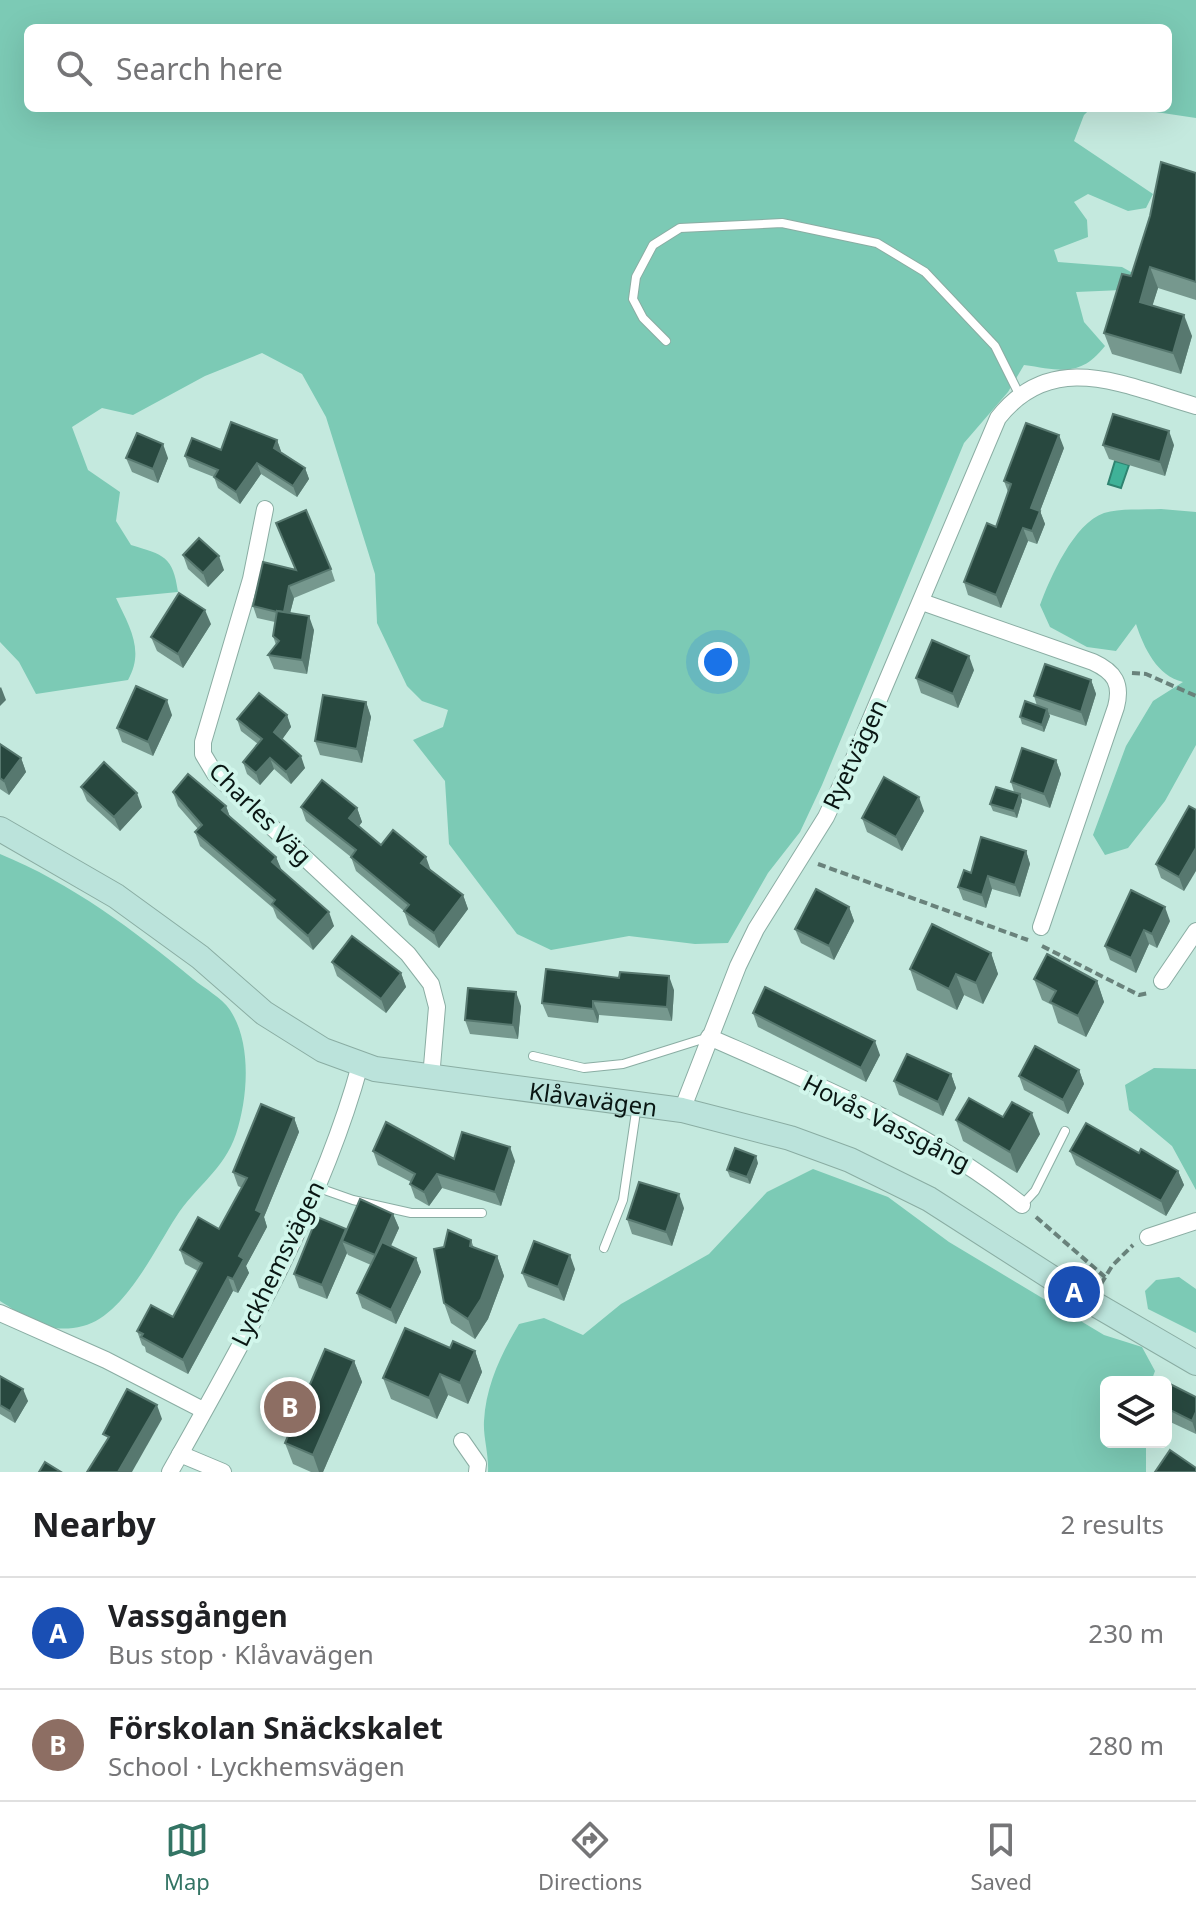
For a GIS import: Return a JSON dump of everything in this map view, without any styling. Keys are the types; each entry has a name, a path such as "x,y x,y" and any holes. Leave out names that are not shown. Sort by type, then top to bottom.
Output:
{"street":[{"name":"Ryetvägen","path":"682,1110 709,1037 756,929 801,858 855,756 998,418 1019,394 1050,378 1109,381 1196,406"},
{"name":"Charles Väg","path":"265,509 258,550 203,742 203,754 215,774 408,954 431,984 437,1007 431,1078"},
{"path":"922,602 1093,662 1107,668 1117,680 1119,693 1116,707 1041,927"},
{"name":"Klåvavägen","path":"0,829 80,873 152,920 286,1028 323,1050 360,1065 431,1078 682,1110 790,1138 889,1178 929,1199 1074,1292 1196,1363"},
{"path":"1162,981 1196,931"},
{"name":"Hovås Vassgång","path":"709,1037 910,1129 977,1168 1022,1205"},
{"name":"Lyckhemsvägen","path":"170,1472 265,1294 315,1187 351,1097 360,1065"},
{"path":"1148,1237 1196,1221"},
{"path":"0,1313 106,1360 203,1410"},
{"path":"462,1441 478,1464 477,1472"},
{"path":"180,1454 223,1472"}],"lane":[{"path":"666,341 643,318 633,299 636,277 653,245 680,228 782,223 877,243 925,272 995,346 1019,394"},
{"path":"533,1056 584,1068 623,1064 709,1037"},
{"path":"604,1248 623,1200 638,1104"},
{"path":"1022,1205 1035,1191 1065,1131"},
{"path":"315,1187 353,1200 411,1213 482,1213"}],"path":[{"path":"1117,680 1135,672 1146,674 1196,696"},
{"path":"801,858 1036,943 1041,927"},
{"path":"1050,950 1139,995 1148,994 1162,981"},
{"path":"1022,1205 1105,1277"},
{"path":"1100,1286 1124,1253 1148,1237"}],"shaded area":[{"path":"0,0 1196,0 1196,118 1156,112 1172,112 1172,24 24,24 24,112 1087,112 1074,141 1153,194 1146,208 1128,211 1088,194 1074,202 1087,220 1088,237 1054,250 1058,262 1122,267 1138,276 1122,290 1076,292 1084,322 1105,346 1078,367 1059,370 1024,365 1008,392 964,443 800,832 768,873 728,943 695,944 629,936 551,950 517,934 449,844 445,781 413,740 443,727 448,710 422,701 407,686 377,623 375,574 326,417 302,374 262,353 205,376 133,415 102,408 72,427 88,470 120,492 116,521 131,545 165,559 176,580 178,592 116,598 130,628 135,648 133,669 128,680 36,694 19,662 0,642"},
{"path":"1115,461 1129,465 1121,488 1108,484"},
{"path":"1117,510 1196,512 1196,745 1165,801 1128,848 1105,855 1093,835 1126,746 1153,701 1183,682 1159,667 1136,624 1116,651 1087,647 1050,627 1040,605 1064,553 1093,519"},
{"path":"0,854 77,893 218,997 237,1023 245,1054 243,1104 231,1147 176,1217 125,1296 98,1320 71,1328 39,1324 0,1301"},
{"path":"1154,1068 1196,1069 1196,1190 1172,1146 1129,1110 1125,1085"},
{"path":"813,1169 888,1197 949,1242 1104,1335 1142,1347 1155,1371 1153,1376 1100,1376 1100,1448 1146,1448 1146,1472 488,1472 485,1408 491,1382 519,1324 544,1318 583,1335 621,1304 709,1254 767,1192"},
{"path":"1179,1277 1196,1289 1196,1333 1148,1309 1145,1291 1156,1280"}],"building":[{"path":"1161,162 1196,173 1196,282 1150,267 1140,302 1184,315 1173,353 1104,333 1122,274 1131,276 1150,216"},
{"path":"1113,414 1169,431 1160,462 1103,445"},
{"path":"231,422 277,440 274,448 305,468 293,486 257,463 236,492 214,477 218,470 185,456 192,438 221,450"},
{"path":"1026,423 1059,435 1031,508 1040,511 1032,531 1023,528 996,595 964,582 987,523 996,527 1011,484 1004,481"},
{"path":"137,433 163,444 153,469 126,458"},
{"path":"306,510 331,569 289,586 284,612 253,606 263,562 296,570 276,523"},
{"path":"199,538 219,556 203,573 183,555"},
{"path":"179,593 205,610 178,654 151,637"},
{"path":"277,611 309,616 302,660 268,655 279,641 273,636"},
{"path":"932,640 969,656 953,694 916,678"},
{"path":"1045,664 1091,680 1081,712 1034,696"},
{"path":"136,686 167,700 148,742 117,728"},
{"path":"259,693 287,715 274,732 301,756 286,772 270,758 256,773 243,762 262,739 237,719"},
{"path":"323,695 366,702 357,749 315,741"},
{"path":"1025,701 1047,709 1042,725 1020,717"},
{"path":"0,744 21,758 4,781 0,778"},
{"path":"1022,748 1056,760 1044,794 1011,782"},
{"path":"104,762 137,793 114,817 81,787"},
{"path":"188,774 226,806 222,810 276,857 272,862 329,912 308,936 272,904 275,900 195,832 202,825 173,792"},
{"path":"884,777 919,797 896,837 862,818"},
{"path":"322,780 357,808 349,818 381,845 393,830 426,857 421,863 463,895 434,933 404,911 409,905 351,857 356,850 301,807"},
{"path":"996,787 1020,794 1014,811 990,804"},
{"path":"1189,806 1196,810 1196,848 1179,877 1156,864"},
{"path":"981,837 1026,851 1015,885 988,876 982,895 958,887 964,870 971,873"},
{"path":"816,889 849,907 829,946 795,929"},
{"path":"1131,890 1165,907 1152,934 1144,930 1131,958 1105,946"},
{"path":"932,924 991,953 976,983 956,974 949,989 910,969"},
{"path":"352,936 401,973 381,999 332,962"},
{"path":"1047,954 1097,981 1078,1016 1050,1002 1056,991 1034,979"},
{"path":"546,969 619,978 620,972 669,976 667,1007 593,1001 593,1009 542,1003"},
{"path":"765,987 875,1041 861,1068 753,1013"},
{"path":"468,988 516,992 513,1025 465,1020"},
{"path":"1035,1046 1079,1070 1063,1100 1019,1076"},
{"path":"907,1054 951,1074 938,1102 894,1081"},
{"path":"969,1098 1003,1117 1012,1102 1032,1113 1010,1152 956,1120"},
{"path":"261,1104 294,1118 256,1210 262,1213 239,1256 244,1259 233,1279 228,1277 183,1360 141,1337 143,1334 137,1331 151,1305 173,1317 202,1263 180,1250 198,1217 219,1229 247,1178 233,1172"},
{"path":"386,1122 454,1159 462,1132 510,1147 495,1192 437,1174 424,1192 410,1184 415,1174 373,1151"},
{"path":"1086,1123 1178,1171 1161,1201 1070,1151"},
{"path":"735,1148 756,1156 747,1177 727,1170"},
{"path":"639,1182 679,1194 666,1232 627,1219"},
{"path":"360,1199 393,1214 375,1255 342,1241"},
{"path":"317,1217 346,1229 322,1285 294,1274"},
{"path":"448,1230 471,1240 470,1246 497,1256 481,1299 468,1319 444,1303 434,1249 444,1247"},
{"path":"534,1241 570,1255 558,1287 522,1273"},
{"path":"382,1242 416,1258 391,1310 357,1293"},
{"path":"405,1328 450,1348 453,1341 475,1351 460,1383 440,1374 429,1398 383,1378"},
{"path":"325,1349 354,1361 313,1455 285,1443"},
{"path":"0,1376 23,1389 10,1411 0,1405"},
{"path":"1172,1385 1196,1397 1196,1412 1192,1421 1172,1411"},
{"path":"127,1389 157,1405 118,1472 87,1472 109,1437 103,1434"},
{"path":"1170,1450 1196,1468 1196,1472 1155,1472"},
{"path":"45,1462 61,1472 39,1472"}],"place":[{"name":"Vassgången","path":"1074,1292"},
{"name":"Förskolan Snäckskalet","path":"290,1407"}]}
